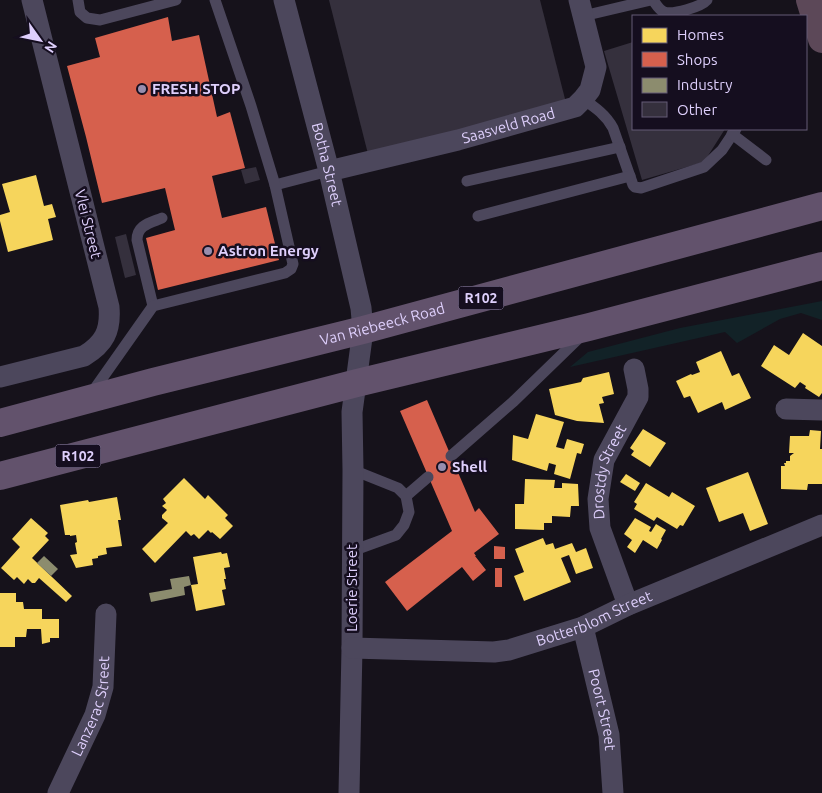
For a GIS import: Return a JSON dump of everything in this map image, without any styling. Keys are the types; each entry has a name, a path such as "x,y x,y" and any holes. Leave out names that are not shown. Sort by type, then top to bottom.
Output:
{"highway":[{"path":"810,0 822,39"}],"main road":[{"name":"Van Riebeeck Road","path":"0,423 153,382 363,330 822,206"},
{"name":"R102","path":"0,476 822,266"}],"street":[{"name":"Vlei Street","path":"0,377 84,356 101,343 109,325 110,316 105,288 32,0"},
{"name":"Botha Street","path":"284,0 362,308 363,330 357,384"},
{"path":"581,8 596,66 590,90 583,100"},
{"name":"Saasveld Road","path":"328,171 485,133 575,107 583,100"},
{"name":"Drostdy Street","path":"628,605 600,528 598,499 604,460 638,397 634,369"},
{"name":"Loerie Street","path":"349,793 352,648 352,412 357,384"},
{"path":"786,409 822,410"},
{"name":"Botterblom Street","path":"352,648 494,652 509,650 583,627 628,605 822,525"},
{"name":"Lanzerac Street","path":"58,793 95,716 103,687 106,614"},
{"name":"Poort Street","path":"583,627 609,735 613,793"}],"lane":[{"path":"78,0 80,12 87,18 94,20 176,0"},
{"path":"85,401 153,306 285,273 291,270 293,264 275,186 251,106 215,0"},
{"path":"581,8 652,0 664,12 673,12 703,4 707,0"},
{"path":"583,100 602,112 609,120 635,187 641,188 704,167 722,150 734,132 766,160"},
{"path":"467,181 620,147"},
{"path":"275,186 328,171"},
{"path":"478,216 630,176"},
{"path":"153,306 137,234 141,228 162,218"},
{"path":"451,456 514,401 589,327"},
{"path":"352,551 396,535 404,525 409,512 406,496 398,488 353,470"},
{"path":"406,496 428,477"}],"shaded area":[{"path":"822,301 822,320 801,313 780,319 737,343 725,332 570,367 588,352 680,328"}],"building: Homes":[{"path":"36,175 44,206 52,204 56,217 48,219 53,240 8,252 0,215 10,212 2,184"},
{"path":"803,333 822,346 822,393 819,397 805,388 806,386 800,382 795,388 761,366 774,345 789,355"},
{"path":"721,351 732,376 739,373 751,398 725,410 722,402 698,413 690,396 684,398 676,381 700,372 696,362"},
{"path":"609,372 614,394 602,397 604,403 599,404 604,423 577,421 555,415 549,389 581,382 583,378"},
{"path":"536,414 564,422 556,447 564,449 567,439 584,444 581,454 577,453 570,479 554,474 556,465 549,463 547,471 512,460 513,435 528,439"},
{"path":"643,429 666,443 650,467 631,455 634,451 630,448"},
{"path":"810,430 821,431 822,484 808,484 807,490 781,489 781,466 785,466 784,463 786,461 790,461 790,456 794,453 789,453 790,436 809,436"},
{"path":"748,472 768,524 750,531 743,513 719,522 706,488"},
{"path":"626,474 640,483 635,491 620,482"},
{"path":"184,478 205,499 208,495 228,515 225,518 233,526 220,539 208,530 199,539 194,534 191,536 186,531 155,563 142,549 168,523 162,518 162,515 167,510 162,506 166,503 163,499"},
{"path":"525,479 555,480 554,488 562,488 562,483 578,484 579,506 571,506 570,517 552,516 552,523 544,523 544,530 515,529 515,504 524,504"},
{"path":"646,483 669,497 672,492 695,506 683,526 680,525 677,529 657,517 654,521 634,509 637,504 634,502"},
{"path":"117,497 121,520 118,520 122,546 106,548 107,554 92,559 93,565 76,568 70,555 77,554 76,535 65,535 60,505"},
{"path":"31,518 48,533 45,536 49,540 32,558 72,596 66,602 39,578 35,583 28,579 24,584 17,577 14,580 1,568 20,547 12,539"},
{"path":"635,518 651,527 649,531 651,532 656,524 666,530 657,549 643,540 635,553 627,547 632,540 624,534"},
{"path":"543,538 546,545 553,543 555,549 572,543 576,552 586,548 593,568 576,574 569,555 561,558 571,582 524,601 514,576 524,572 515,549"},
{"path":"221,552 222,554 227,553 230,567 224,568 226,589 222,590 225,605 196,611 191,585 198,584 193,557"},
{"path":"0,593 16,593 16,602 23,602 24,609 42,609 42,619 59,619 59,638 50,638 50,642 42,644 41,629 27,629 26,637 15,637 15,647 0,647"}],"building: Shops":[{"name":"FRESH STOP","path":"168,17 172,41 199,35 217,117 230,112 245,168 212,176 222,218 266,207 279,260 158,290 146,238 175,230 165,188 102,203 67,66 100,57 95,38"},
{"path":"427,400 475,512 479,508 499,534 474,553 486,570 473,581 462,567 407,611 385,582 452,531 400,411"},
{"path":"494,546 505,547 505,559 494,559"},
{"path":"495,568 502,568 502,587 495,587"}],"building: Industry":[{"path":"44,556 58,569 51,576 37,563"},
{"path":"189,576 191,585 184,587 185,595 151,602 149,593 172,589 170,579"}],"building: Other":[{"path":"329,0 540,0 566,103 368,154"},
{"path":"632,42 632,130 724,130 704,162 642,180 604,51"},
{"path":"256,167 260,180 245,184 241,170"},
{"path":"126,234 136,275 125,278 115,237"}],"place":[{"name":"FRESH STOP","path":"142,89"},
{"name":"Astron Energy","path":"208,251"},
{"name":"Shell","path":"442,467"}]}
